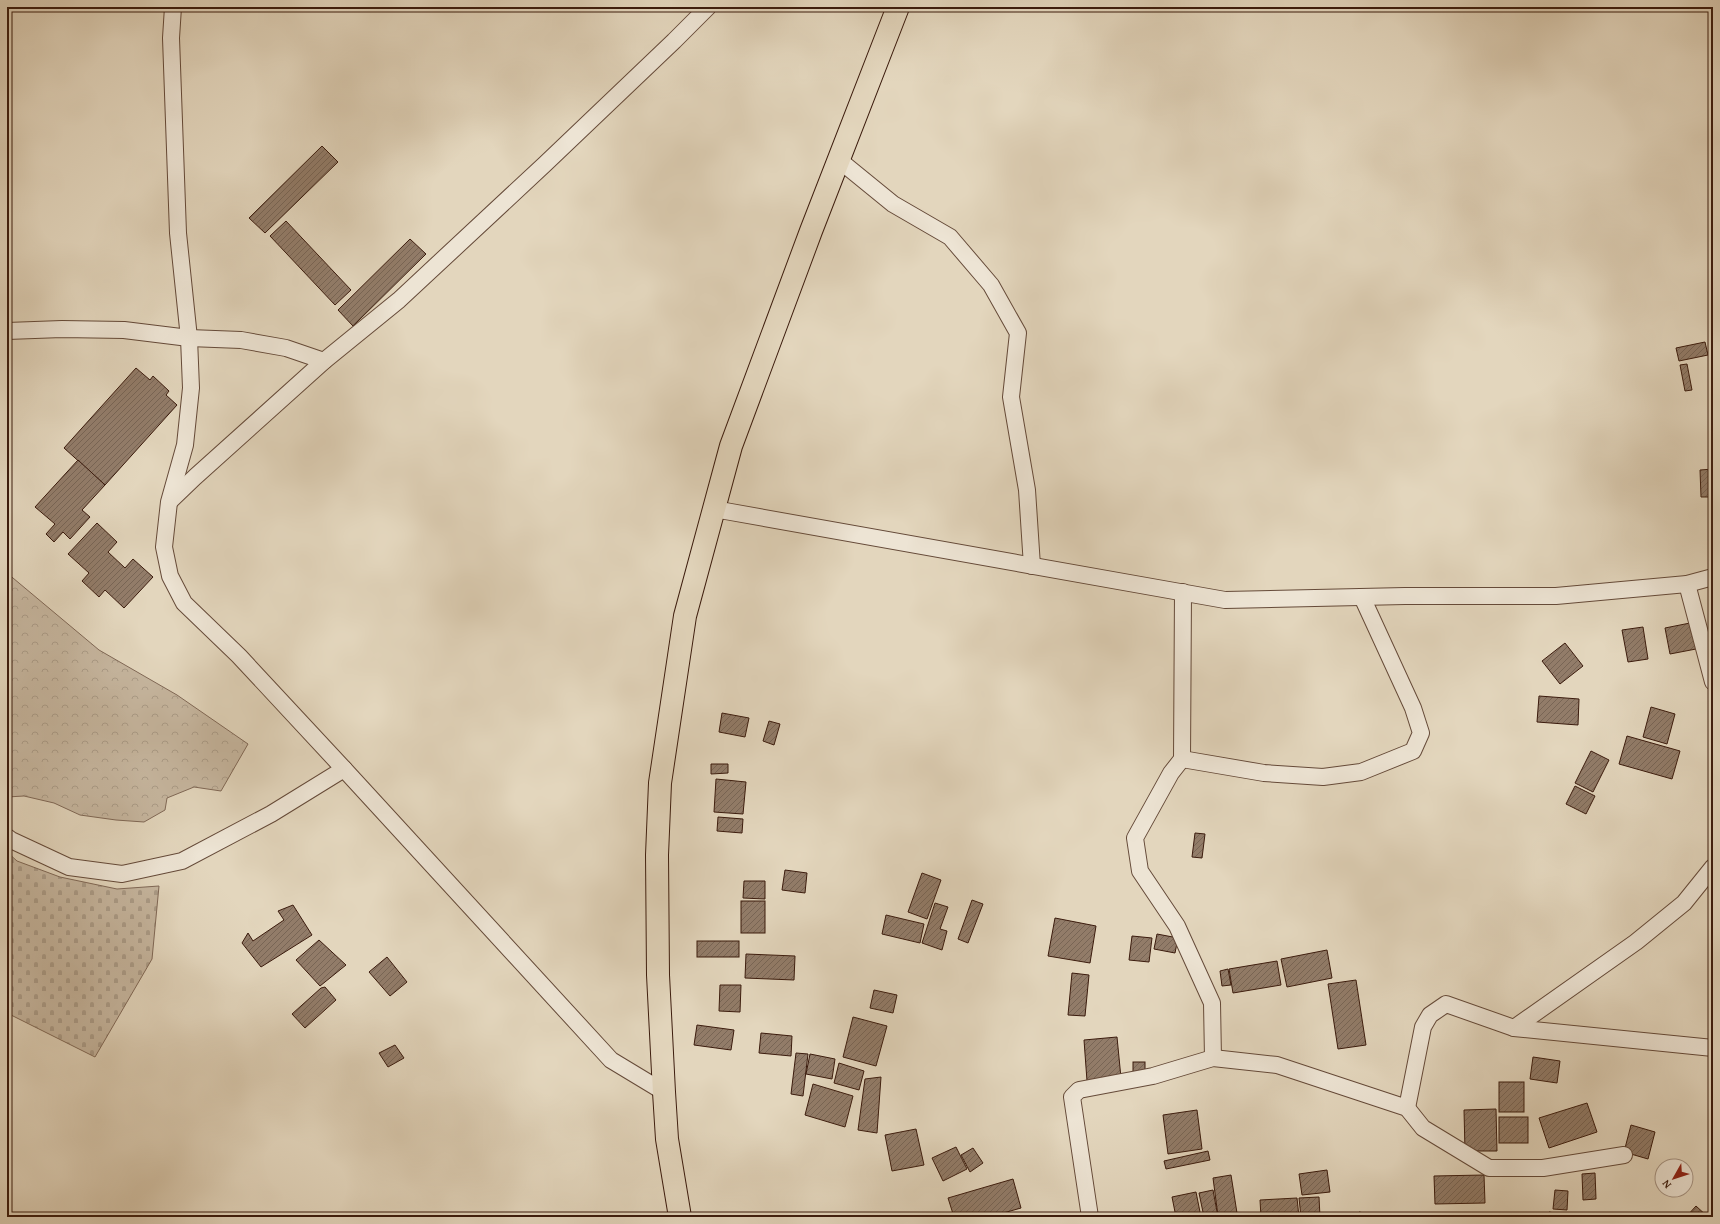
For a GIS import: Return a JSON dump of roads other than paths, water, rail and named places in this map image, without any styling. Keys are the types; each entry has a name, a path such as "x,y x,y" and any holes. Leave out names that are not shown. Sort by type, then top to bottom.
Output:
{"highway":[{"path":"680,1217 667,1139 664,1092 658,975 657,855 660,783 685,616 731,446 898,7"}],"street":[{"path":"173,7 171,38 178,233 189,338 191,388 185,445 169,502 164,547 170,576 184,603 240,656 610,1060 664,1092"},
{"path":"169,502 194,477 324,361 399,300 545,164 708,7"},
{"path":"839,160 893,204 950,237 991,285 1018,333 1011,397 1027,490 1032,566"},
{"path":"7,332 62,329 124,330 189,338 241,340 286,348 324,361"},
{"path":"714,509 1225,600 1362,597 1556,596 1687,584 1713,577"},
{"path":"1687,584 1713,682"},
{"path":"1183,592 1182,759 1171,773 1135,838 1140,871 1177,926 1212,1003 1213,1058"},
{"path":"1182,759 1264,773 1323,777 1361,772 1413,751 1421,733 1414,708 1362,597"},
{"path":"7,837 69,867 122,874 182,862 271,814 344,769"},
{"path":"1514,1028 1636,942 1684,903 1713,866"},
{"path":"1407,1108 1424,1027 1430,1015 1446,1004 1514,1028 1713,1048"},
{"path":"1090,1217 1072,1097 1079,1090 1153,1076 1213,1058 1277,1065 1407,1108 1423,1128 1489,1168 1543,1168 1624,1155"}]}
